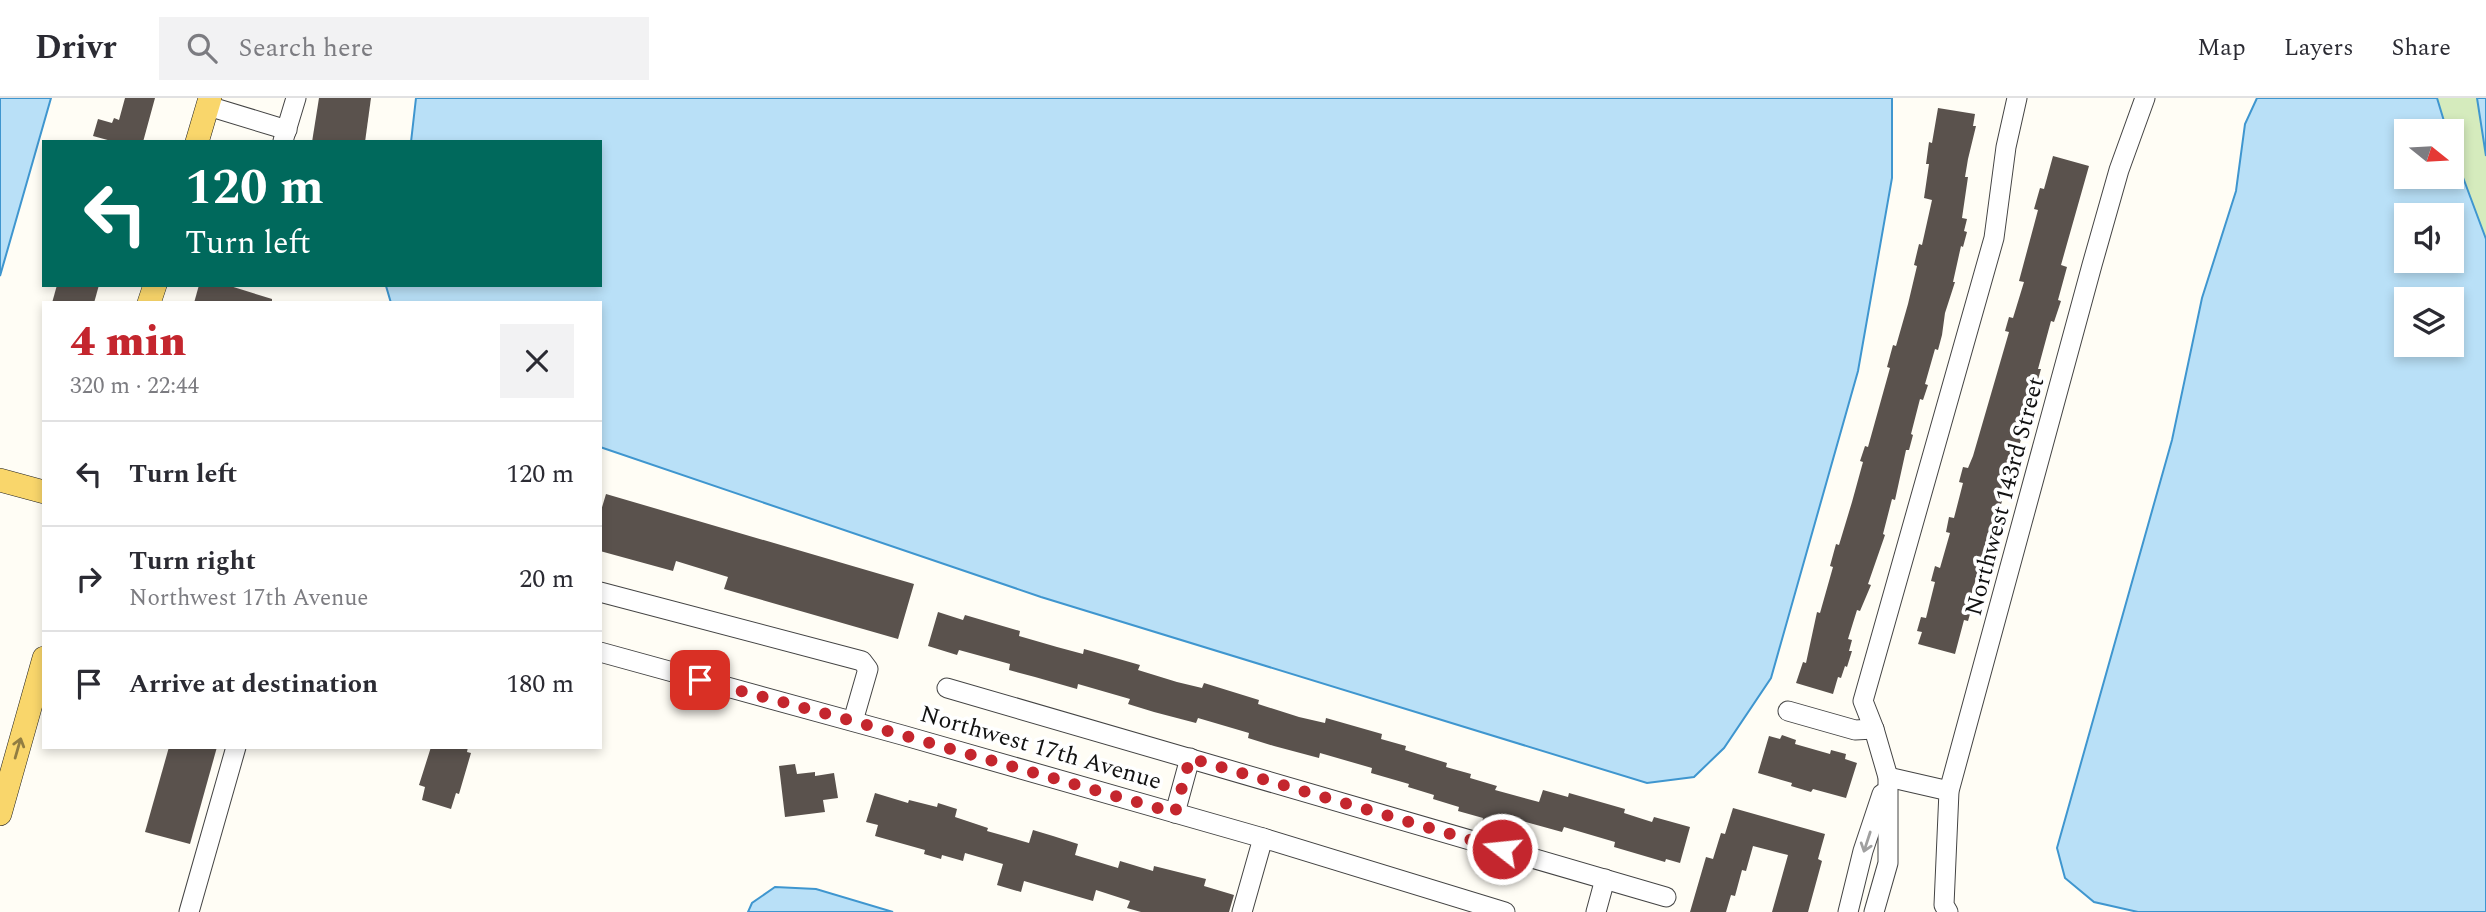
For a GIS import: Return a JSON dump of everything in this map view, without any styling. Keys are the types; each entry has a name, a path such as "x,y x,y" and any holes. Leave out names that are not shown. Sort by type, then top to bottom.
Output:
{"main road":[{"path":"198,140 209,102"},
{"path":"0,480 42,491"},
{"path":"0,814 42,665"}],"street":[{"path":"209,102 285,136 296,98"},
{"path":"1874,912 1888,863 1888,777 1863,701 1994,238 2006,147 2017,98"},
{"name":"Northwest 143rd Street","path":"1948,912 1944,905 1949,791 2095,253 2119,170 2145,98"},
{"path":"602,593 862,661 868,669 853,721"},
{"name":"Northwest 17th Avenue","path":"602,653 1263,838 1505,912"},
{"path":"947,688 1667,897"},
{"path":"1788,710 1854,730 1874,729"},
{"path":"190,912 235,749"},
{"path":"1175,813 1190,758"},
{"path":"1888,777 1949,791"},
{"path":"1848,912 1863,851 1888,777"},
{"path":"1242,912 1263,838"},
{"path":"1596,912 1605,879"}],"green space":[{"path":"2437,98 2477,98 2486,156 2486,239 2464,180 2464,119 2443,119"}],"water":[{"path":"0,98 51,98 0,276"},
{"path":"416,98 1892,98 1892,178 1858,371 1771,678 1724,748 1694,777 1647,783 1041,597 602,448 602,301 390,301 386,287 602,287 602,140 411,140"},
{"path":"2257,98 2437,98 2443,119 2394,119 2394,189 2464,189 2464,180 2486,239 2486,912 2138,912 2094,902 2065,878 2057,848 2172,440 2202,298 2236,191 2245,124"},
{"path":"2477,98 2486,98 2486,156"},
{"path":"775,887 816,889 893,912 748,912 752,903"}],"building":[{"path":"125,98 155,98 144,140 108,140 93,136 98,119 112,123 114,118 119,120"},
{"path":"319,98 371,98 365,140 312,140"},
{"path":"1938,108 1975,114 1973,126 1976,126 1965,177 1968,177 1962,218 1967,219 1964,231 1967,232 1963,247 1961,246 1938,350 1935,349 1923,400 1920,399 1895,500 1892,499 1883,534 1885,535 1868,584 1871,585 1860,611 1857,610 1848,639 1852,640 1849,651 1852,651 1847,667 1845,666 1841,678 1838,677 1833,694 1796,683 1803,662 1806,663 1817,612 1820,613 1833,567 1830,566 1836,544 1839,545 1852,502 1863,462 1860,461 1865,446 1868,447 1890,368 1887,367 1893,345 1896,346 1908,304 1917,266 1914,265 1919,244 1922,245 1932,200 1924,198 1929,164 1926,164"},
{"path":"2053,156 2089,166 2061,265 2067,267 2058,300 2061,301 2054,322 2051,321 2038,369 2041,369 2016,457 2011,456 1998,500 2002,501 1996,522 1993,521 1970,599 1974,600 1968,621 1964,620 1955,654 1918,644 1922,632 1917,631 1921,617 1926,618 1935,582 1931,581 1935,566 1940,568 1950,533 1946,532 1949,517 1954,518 1963,483 1959,482 1963,467 1968,468 1973,456 2009,332 2005,331 2009,317 2013,318 2024,282 2019,281 2038,210 2034,209 2040,188 2044,189"},
{"path":"56,287 98,287 95,301 53,301"},
{"path":"198,287 233,287 272,299 272,301 195,301"},
{"path":"606,494 914,584 898,639 724,589 728,577 676,561 673,571 602,552 602,507"},
{"path":"938,612 963,620 965,615 1020,631 1019,636 1057,647 1083,654 1084,649 1140,665 1138,670 1177,682 1202,688 1204,683 1259,700 1258,704 1299,717 1325,723 1326,718 1382,734 1381,739 1406,746 1405,750 1447,763 1446,767 1471,774 1470,778 1497,786 1495,790 1539,802 1543,790 1568,797 1569,793 1625,809 1624,813 1652,822 1654,817 1690,827 1680,863 1666,859 1665,862 1614,847 1615,842 1564,827 1562,832 1515,819 1511,830 1482,822 1483,818 1458,811 1459,807 1433,799 1434,795 1408,787 1409,784 1371,773 1372,768 1320,753 1319,758 1274,746 1248,738 1249,733 1198,718 1196,723 1154,712 1128,704 1130,699 1078,684 1077,689 1009,670 1010,664 959,650 957,655 928,646"},
{"path":"1782,735 1796,740 1795,744 1830,754 1831,750 1846,754 1845,759 1857,763 1846,798 1813,789 1811,792 1758,773 1769,736 1780,739"},
{"path":"168,749 216,749 190,844 145,832"},
{"path":"430,749 468,749 467,752 471,753 459,794 456,793 451,809 422,800 425,787 419,785"},
{"path":"795,764 797,774 815,772 815,776 834,773 838,798 823,800 825,812 785,817 779,766"},
{"path":"875,793 908,803 909,800 937,807 938,803 957,809 955,817 988,828 987,831 1029,843 1033,830 1053,836 1078,844 1075,855 1118,868 1120,861 1153,871 1154,866 1206,879 1204,886 1234,895 1229,912 1141,912 1127,908 1130,901 1096,890 1093,901 1024,881 1021,892 997,885 1003,864 965,853 963,861 942,855 941,859 924,854 925,850 875,836 878,825 866,822"},
{"path":"1733,808 1825,834 1818,859 1822,861 1808,912 1772,912 1788,855 1753,846 1746,871 1742,870 1735,896 1731,895 1726,912 1690,912 1706,857 1713,859"}],"route":[{"path":"700,680 1175,813 1190,758 1502,849"}]}
